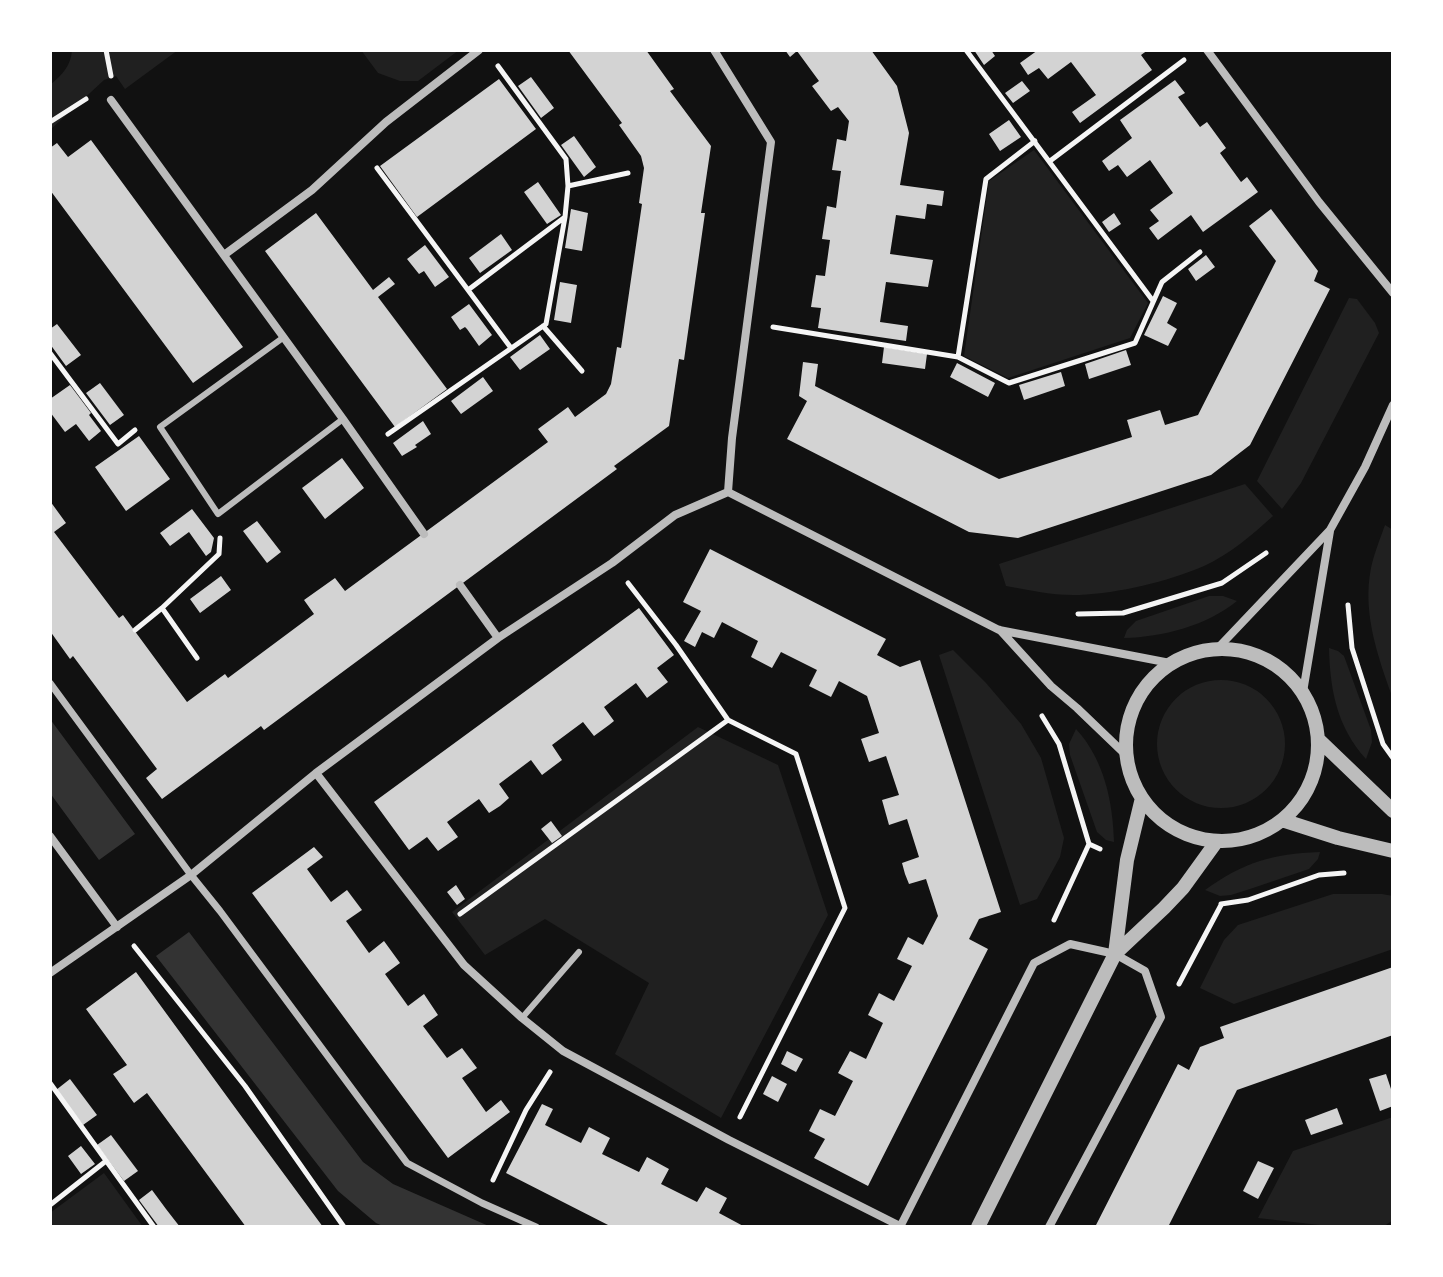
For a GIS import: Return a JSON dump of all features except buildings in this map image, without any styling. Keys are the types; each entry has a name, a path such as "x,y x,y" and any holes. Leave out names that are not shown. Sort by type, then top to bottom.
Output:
{"street":[{"path":"224,255 312,190 386,122 479,50"},
{"path":"714,50 771,142 732,438 728,492"},
{"path":"1207,50 1319,202 1393,293"},
{"path":"111,100 424,534"},
{"path":"1217,649 1330,530 1365,467 1393,405"},
{"path":"50,973 191,875 316,773 498,638 612,563 675,515 728,492"},
{"path":"728,492 999,630 1170,663"},
{"path":"1303,692 1330,530"},
{"path":"460,585 498,638"},
{"path":"999,630 1051,686 1126,755"},
{"path":"1217,649 1234,649 1266,659 1293,679 1314,715 1319,740 1317,762 1299,804 1282,820 1262,832 1240,839 1217,841 1195,837 1174,828 1142,798 1131,778 1126,734 1140,693 1153,677 1185,656 1217,649"},
{"path":"50,683 407,1163 482,1203 536,1227"},
{"path":"1319,740 1393,811"},
{"path":"316,773 464,965 563,1051 900,1227 1034,963 1070,944 1115,954 1145,971 1161,1017 1049,1227"},
{"path":"978,1227 1115,954 1127,860 1142,798"},
{"path":"1282,820 1393,851"},
{"path":"50,836 117,927"},
{"path":"1115,954 1183,888 1217,841"}],"lane":[{"path":"284,337 160,427 218,514 343,419"},
{"path":"522,1018 579,952"}],"path":[{"path":"104,88 112,74 106,50"},
{"path":"966,50 1153,301"},
{"path":"1050,161 1185,59"},
{"path":"364,451 546,324 565,217 568,186 566,159 495,62"},
{"path":"958,357 986,179 1035,141"},
{"path":"359,145 511,348"},
{"path":"568,186 628,173"},
{"path":"468,290 565,217"},
{"path":"748,323 958,357 1009,383 1135,343 1162,282 1200,252"},
{"path":"543,326 582,371"},
{"path":"50,353 118,444 136,430 160,427"},
{"path":"135,630 219,554 221,531 218,514"},
{"path":"612,563 676,645 728,720 796,754 845,908 729,1140"},
{"path":"1123,613 1222,583"},
{"path":"162,608 197,658"},
{"path":"1352,648 1383,744 1393,758"},
{"path":"438,931 728,720"},
{"path":"1034,963 1089,844"},
{"path":"1161,1017 1221,904 1248,900 1319,875"},
{"path":"117,927 245,1086 344,1227"},
{"path":"482,1203 526,1110 563,1051"},
{"path":"50,1083 154,1227"},
{"path":"50,1205 106,1161"}],"shaded area":[{"path":"72,50 178,50 125,89 116,76 104,80 50,130 50,85 65,70"},
{"path":"361,50 459,50 418,81 400,81 378,73"},
{"path":"1034,150 1148,303 1130,338 1008,378 964,356 989,181"},
{"path":"1349,298 1357,299 1379,333 1301,483 1282,509 1257,481"},
{"path":"1245,484 1273,516 1232,550 1204,566 1143,586 1095,594 1060,595 1006,586 999,564"},
{"path":"1385,525 1393,530 1393,699 1377,651 1369,602 1371,568"},
{"path":"1209,596 1223,596 1237,601 1212,617 1184,628 1124,638 1136,621"},
{"path":"1329,648 1344,656 1371,730 1372,742 1366,759 1348,734 1337,707"},
{"path":"953,650 1021,724 1041,758 1064,838 1060,857 1037,899 1020,905 939,655"},
{"path":"1221,680 1246,684 1267,698 1281,719 1285,744 1281,769 1267,790 1246,804 1221,808 1196,804 1175,790 1161,769 1157,744 1161,719 1175,698 1196,684"},
{"path":"50,719 135,834 99,860 50,793"},
{"path":"698,727 778,765 828,915 721,1118 615,1054 649,983 545,919 485,955 452,912"},
{"path":"1076,729 1100,767 1112,812 1114,842 1097,832 1070,755 1069,744"},
{"path":"1320,852 1309,869 1250,889 1220,896 1205,890 1259,861"},
{"path":"1333,894 1393,896 1393,949 1234,1004 1200,988 1224,940 1238,925"},
{"path":"189,932 363,1162 393,1184 491,1227 385,1227 338,1191 156,956"},
{"path":"1393,1117 1393,1220 1383,1227 1337,1227 1258,1218 1293,1151"},
{"path":"104,1173 143,1227 50,1227 50,1213"}]}
